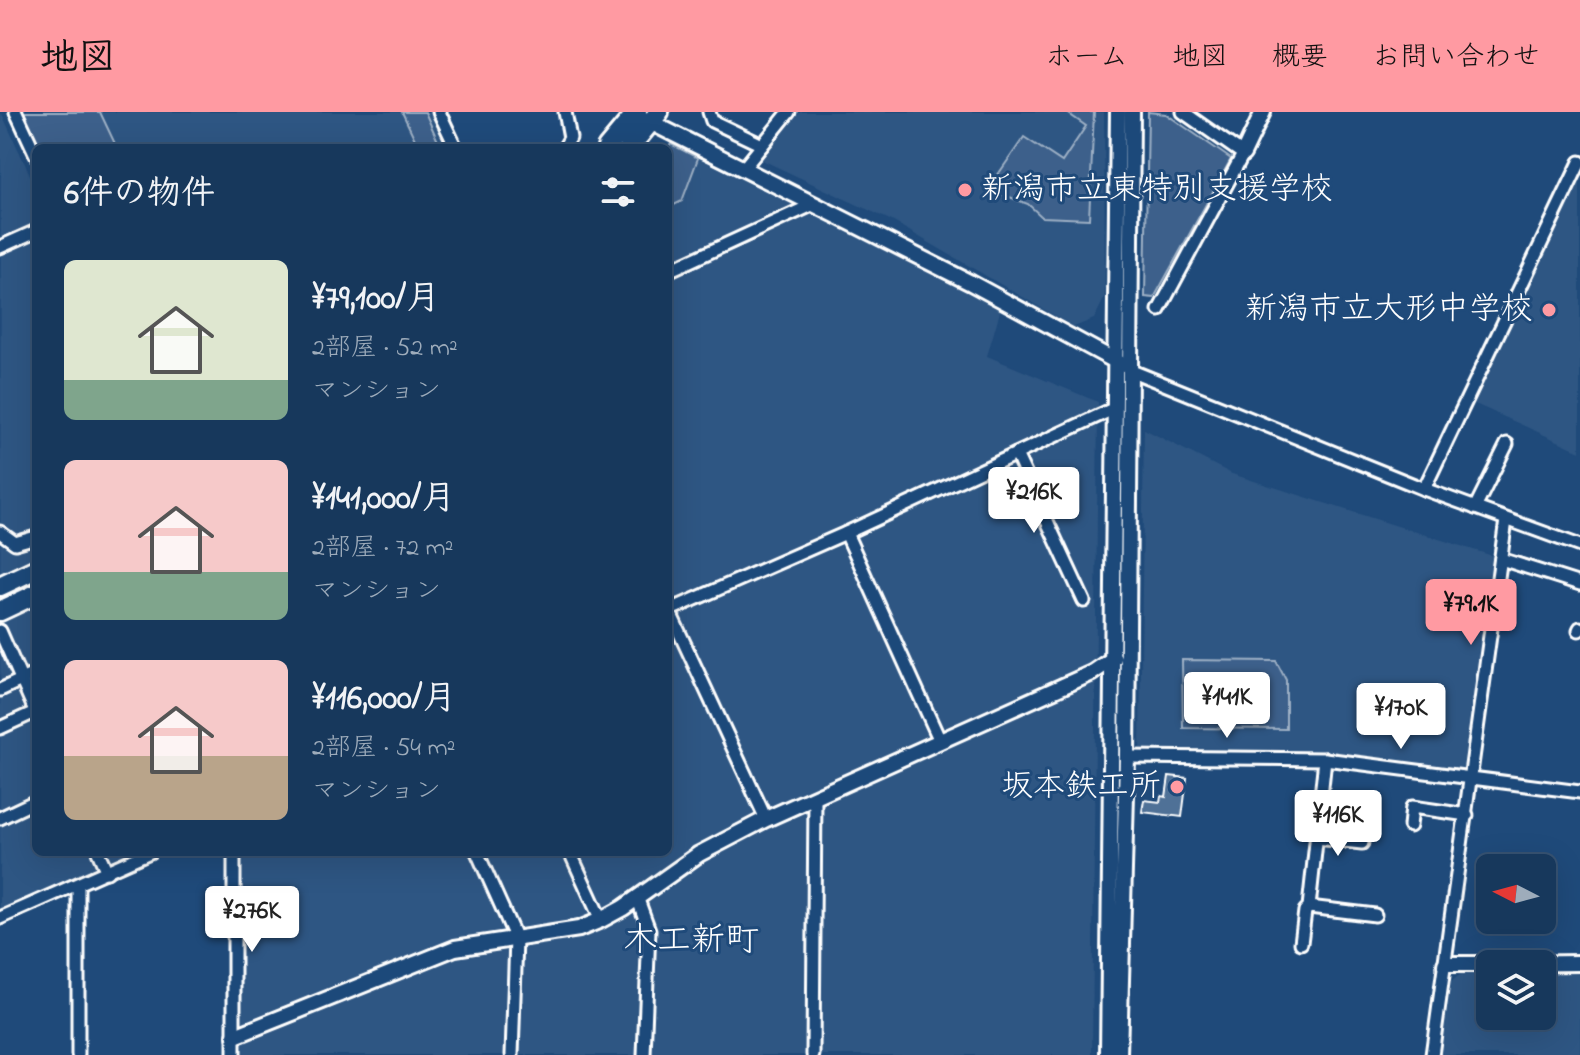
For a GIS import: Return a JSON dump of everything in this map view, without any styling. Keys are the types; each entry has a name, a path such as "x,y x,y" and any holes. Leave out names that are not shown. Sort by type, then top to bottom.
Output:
{"highway":[{"path":"611,144 642,114"},
{"path":"631,144 642,114"},
{"path":"0,586 32,571"},
{"path":"0,611 32,596"}],"street":[{"path":"16,112 32,146"},
{"path":"439,112 454,144"},
{"path":"565,112 570,138 566,144"},
{"path":"709,112 712,121 762,145"},
{"path":"743,169 789,112"},
{"path":"1108,1055 1118,112"},
{"path":"1119,1055 1127,757 1132,112"},
{"path":"1183,112 1243,154"},
{"path":"1159,310 1263,112"},
{"path":"642,114 1132,371 1424,489 1580,546"},
{"path":"1424,489 1580,162"},
{"path":"672,269 814,204"},
{"path":"0,247 32,233"},
{"path":"672,608 846,533 1113,409"},
{"path":"1475,508 1507,444"},
{"path":"1016,454 1084,601"},
{"path":"1432,1055 1506,520"},
{"path":"0,532 15,543 32,539"},
{"path":"846,533 940,741"},
{"path":"1501,559 1580,584"},
{"path":"672,619 766,819"},
{"path":"0,631 32,704"},
{"path":"235,1036 455,948 579,929 601,920 699,854 766,819 1092,673 1114,658"},
{"path":"0,690 32,675"},
{"path":"0,728 32,715"},
{"path":"1127,757 1325,759 1580,792"},
{"path":"1301,943 1305,911 1309,907 1325,759"},
{"path":"813,1055 815,797"},
{"path":"0,818 32,803"},
{"path":"1410,826 1412,807 1467,815"},
{"path":"1317,838 1362,843"},
{"path":"100,856 107,872"},
{"path":"0,918 141,856"},
{"path":"234,856 234,1055"},
{"path":"479,856 516,939 512,1055"},
{"path":"572,856 601,920"},
{"path":"78,886 78,1055"},
{"path":"637,897 649,930 644,1055"},
{"path":"1309,907 1375,915"},
{"path":"1556,963 1580,963"},
{"path":"1445,964 1476,964"}],"shaded area":[{"path":"1,112 32,179 32,856 123,856 0,911"},
{"path":"21,112 430,112 445,144 35,144"},
{"path":"21,112 100,112 115,144 35,144"},
{"path":"402,112 425,112 439,144 417,144"},
{"name":"新潟市立東特別支援学校","path":"800,112 1104,112 1105,297 1094,319 1074,327 892,221 760,159"},
{"path":"1066,112 1094,112 1089,219 1042,217 1028,204 988,189 1024,137 1062,162 1086,126"},
{"path":"1148,112 1166,114 1231,159 1154,298 1145,297"},
{"path":"672,145 698,158 682,201 672,206"},
{"path":"698,158 1001,308 987,356 1098,402 1092,1055 236,1055 240,856 672,856 672,618 681,613 672,594 672,206 682,201"},
{"name":"新潟市立大形中学校","path":"1580,178 1580,451 1473,403"},
{"path":"1144,429 1232,474 1496,557 1469,774 1321,754 1140,751"},
{"path":"1182,660 1276,661 1286,680 1286,729 1183,728"},
{"path":"1467,969 1476,969 1476,1030 1556,1030 1556,970 1580,971 1580,1055 1440,1055 1451,982"}],"building":[{"name":"坂本鉄工所","path":"1169,776 1187,778 1182,817 1142,812 1144,800 1160,802 1161,796 1166,797"}],"place":[{"name":"新潟市立東特別支援学校","path":"965,190"},
{"name":"新潟市立大形中学校","path":"1549,310"},
{"name":"坂本鉄工所","path":"1177,787"}],"district":[{"name":"木工新町","path":"691,942"}]}
